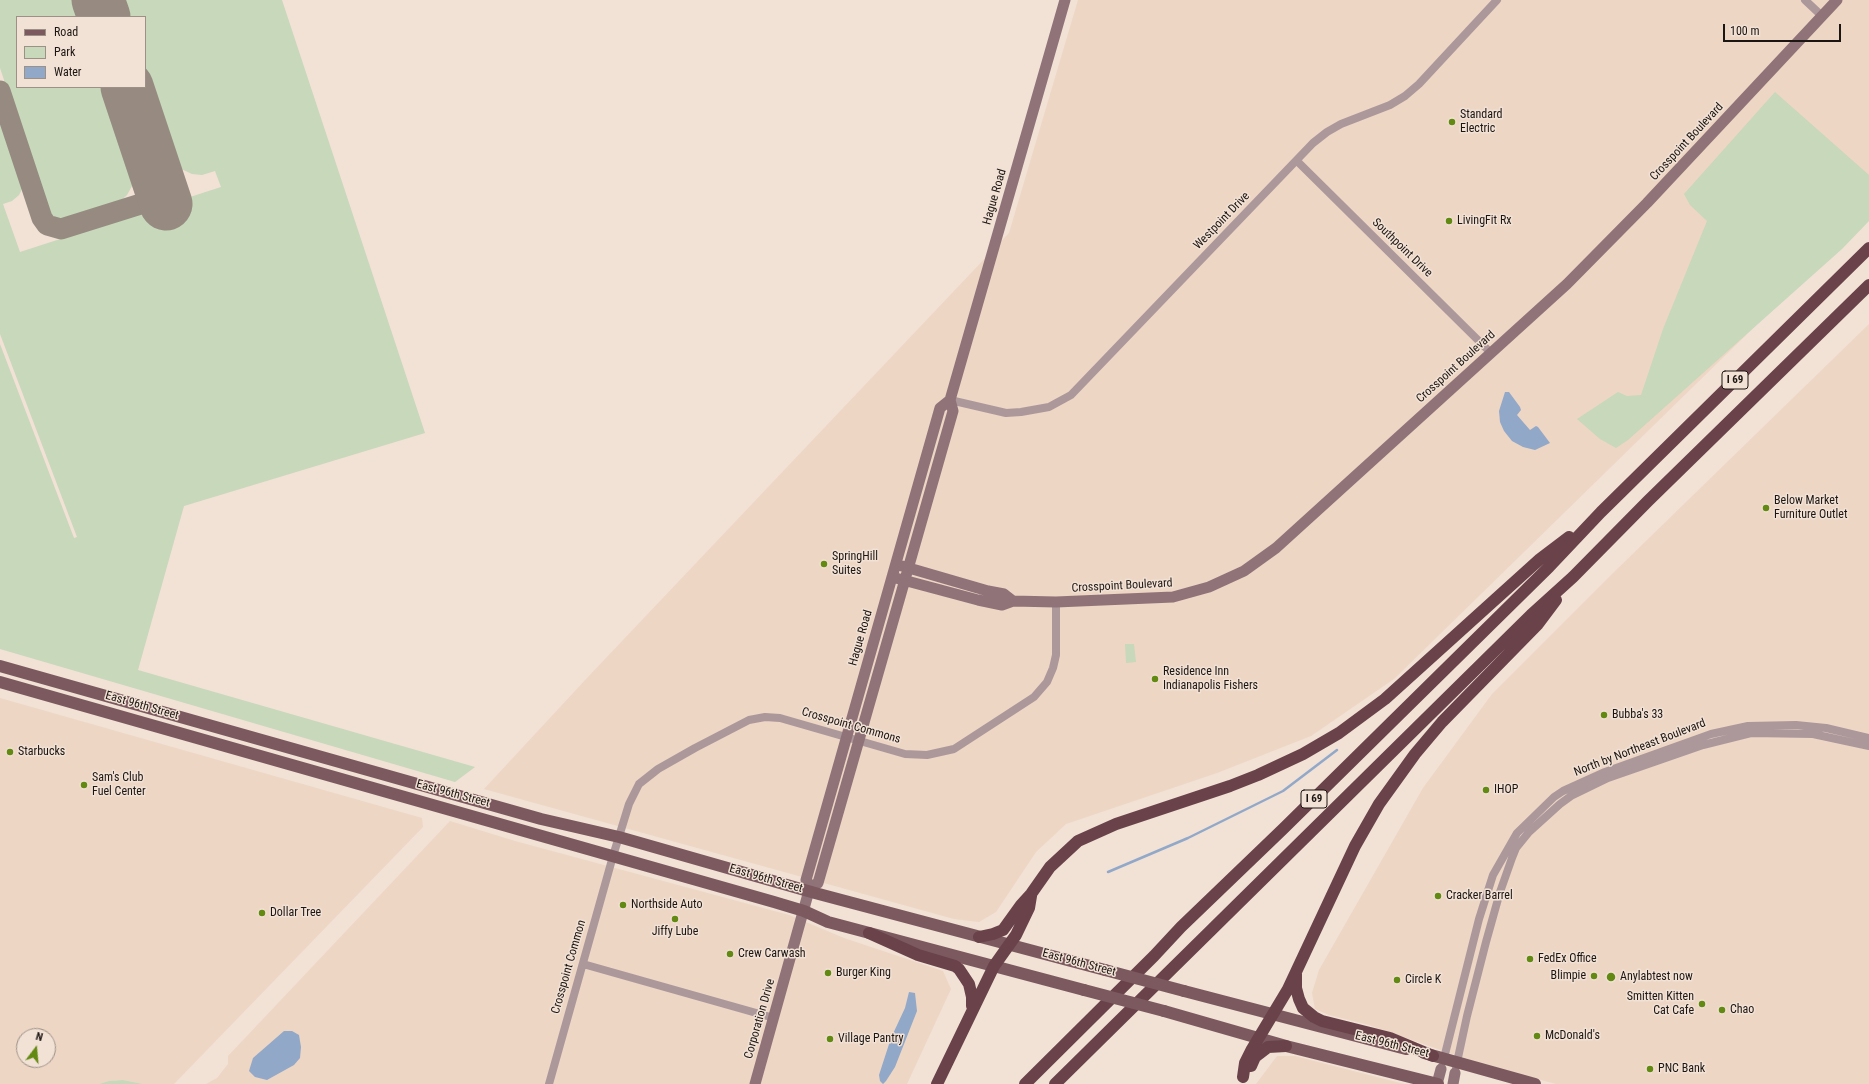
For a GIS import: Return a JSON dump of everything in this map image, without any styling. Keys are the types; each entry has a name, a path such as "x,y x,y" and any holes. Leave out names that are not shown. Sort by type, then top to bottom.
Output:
{"highway":[{"name":"I 69","path":"1025,1084 1154,956 1180,927 1289,823 1549,567 1601,512 1869,248"},
{"name":"I 69","path":"1055,1084 1531,615 1573,577 1648,500 1869,284"},
{"path":"979,937 1003,930 1050,867 1078,841 1116,824 1230,786 1258,775 1303,754 1339,733 1385,699 1540,559 1601,512"},
{"path":"1241,1080 1245,1063 1259,1037 1274,1015 1296,972 1355,846 1376,809 1397,777 1442,722 1538,624 1573,577"},
{"path":"936,1084 994,966 1016,935 1029,908 1031,894"},
{"path":"869,932 918,956 955,966 959,969 966,977 972,993 973,1002 969,1016"},
{"path":"1296,972 1298,999 1302,1008 1314,1017 1322,1021 1390,1038 1439,1061"},
{"path":"1241,1080 1261,1051 1268,1047 1286,1046"}],"main road":[{"name":"East 96th Street","path":"0,666 541,819 619,837 979,937 1274,1015 1439,1061 1455,1073 1534,1084"},
{"name":"East 96th Street","path":"0,682 804,911 828,922 1164,1011 1259,1037 1286,1046 1437,1084"},
{"path":"256,755 291,759 339,772 345,771 348,765"},
{"path":"487,821 493,814 525,820 541,819"}],"street":[{"name":"Hague Road","path":"950,400 940,408 895,564 806,880 810,889 818,883 859,741 953,411 950,400 1065,0"},
{"name":"Westpoint Drive","path":"950,400 1006,413 1048,407 1071,395 1297,161 1327,132 1341,124 1390,105 1405,96 1419,84 1498,0"},
{"path":"1805,0 1822,16"},
{"name":"Crosspoint Boulevard","path":"892,577 1002,605 1014,601 1056,602 1173,597 1209,587 1244,571 1276,548 1567,284 1644,206 1837,0"},
{"name":"Southpoint Drive","path":"1297,161 1491,353"},
{"name":"Crosspoint Boulevard","path":"895,564 988,591 1004,594 1014,601"},
{"name":"Crosspoint Commons","path":"613,856 629,804 639,784 658,769 749,720 775,717 910,755 943,753 954,749 1034,697 1047,682 1053,668 1056,655 1056,602"},
{"name":"North by Northeast Boulevard","path":"1439,1061 1493,875 1517,833 1554,797 1562,791 1605,772 1711,734 1748,726 1796,725 1837,730 1869,738"},
{"name":"North by Northeast Boulevard","path":"1455,1073 1467,1016 1488,936 1500,892 1512,858 1516,848 1529,832 1560,804 1571,796 1608,778 1685,751 1751,733 1814,734 1869,746"},
{"name":"Crosspoint Common","path":"549,1084 613,856"},
{"name":"Corporation Drive","path":"755,1084 810,889"},
{"path":"583,964 774,1018"},
{"path":"1437,1084 1439,1061"}],"shaded area":[{"path":"1078,0 1869,0 1869,215 1394,679 1311,736 1217,773 1066,824 1036,852 996,912 979,922 954,919 484,789 587,678 1009,233"},
{"path":"1869,324 1869,1084 1556,1084 1475,1062 1369,1025 1329,1015 1315,1009 1312,993 1319,970 1423,788 1492,694 1610,576"},
{"path":"0,698 422,818 423,827 174,1084 143,1084 123,1080 109,1081 99,1084 0,1084"},
{"path":"450,821 515,841 789,915 844,938 943,971 951,989 907,1084 206,1084 217,1078 228,1064 228,1056"},
{"path":"1277,1056 1295,1056 1404,1084 1256,1084"}],"green space":[{"path":"0,0 78,0 84,16 16,16 16,88 107,88 134,168 132,186 127,195 119,203 65,220 57,219 48,211 0,68"},
{"path":"117,0 282,0 425,433 184,506 138,670 475,767 455,782 0,649 0,344 74,538 77,537 0,334 0,113 23,181 22,189 19,195 12,201 3,204 20,252 221,187 215,171 202,175 192,174 177,167 171,160 146,86 146,16 123,16"},
{"path":"1775,92 1869,175 1869,221 1842,249 1628,440 1616,448 1600,439 1577,419 1618,392 1627,396 1641,395 1663,329 1707,221 1690,205 1684,194"},
{"path":"1125,644 1134,644 1136,662 1126,663"},
{"path":"123,1080 143,1084 99,1084 109,1081"}],"water":[{"path":"1505,392 1509,392 1520,407 1521,410 1517,415 1530,430 1536,426 1538,427 1550,443 1535,450 1523,447 1512,441 1504,431 1500,422 1499,411"},
{"path":"909,992 915,993 917,1011 895,1067 883,1084 880,1081 879,1075 891,1038 905,1008"},
{"path":"284,1031 292,1031 299,1035 301,1047 300,1058 294,1065 267,1080 255,1077 249,1071 253,1058"}],"waterway":[{"path":"1108,872 1188,838 1283,791 1337,750"}],"taxiway":[{"path":"0,91 42,218 47,225 61,229 163,197"}],"runway":[{"path":"98,0 104,16"},
{"path":"127,88 166,204"}],"place":[{"name":"Standard Electric","path":"1452,122"},
{"name":"LivingFit Rx","path":"1449,221"},
{"name":"Below Market Furniture Outlet","path":"1766,508"},
{"name":"SpringHill Suites","path":"824,564"},
{"name":"Residence Inn Indianapolis Fishers","path":"1155,679"},
{"name":"Bubba's 33","path":"1604,715"},
{"name":"Starbucks","path":"10,752"},
{"name":"Sam's Club Fuel Center","path":"84,785"},
{"name":"IHOP","path":"1486,790"},
{"name":"Cracker Barrel","path":"1438,896"},
{"name":"Northside Auto","path":"623,905"},
{"name":"Dollar Tree","path":"262,913"},
{"name":"Jiffy Lube","path":"675,919"},
{"name":"Crew Carwash","path":"730,954"},
{"name":"FedEx Office","path":"1530,959"},
{"name":"Burger King","path":"828,973"},
{"name":"Blimpie","path":"1594,976"},
{"name":"Anylabtest now","path":"1611,977"},
{"name":"Circle K","path":"1397,980"},
{"name":"Smitten Kitten Cat Cafe","path":"1702,1004"},
{"name":"Chao","path":"1722,1010"},
{"name":"McDonald's","path":"1537,1036"},
{"name":"Village Pantry","path":"830,1039"},
{"name":"PNC Bank","path":"1650,1069"}]}
